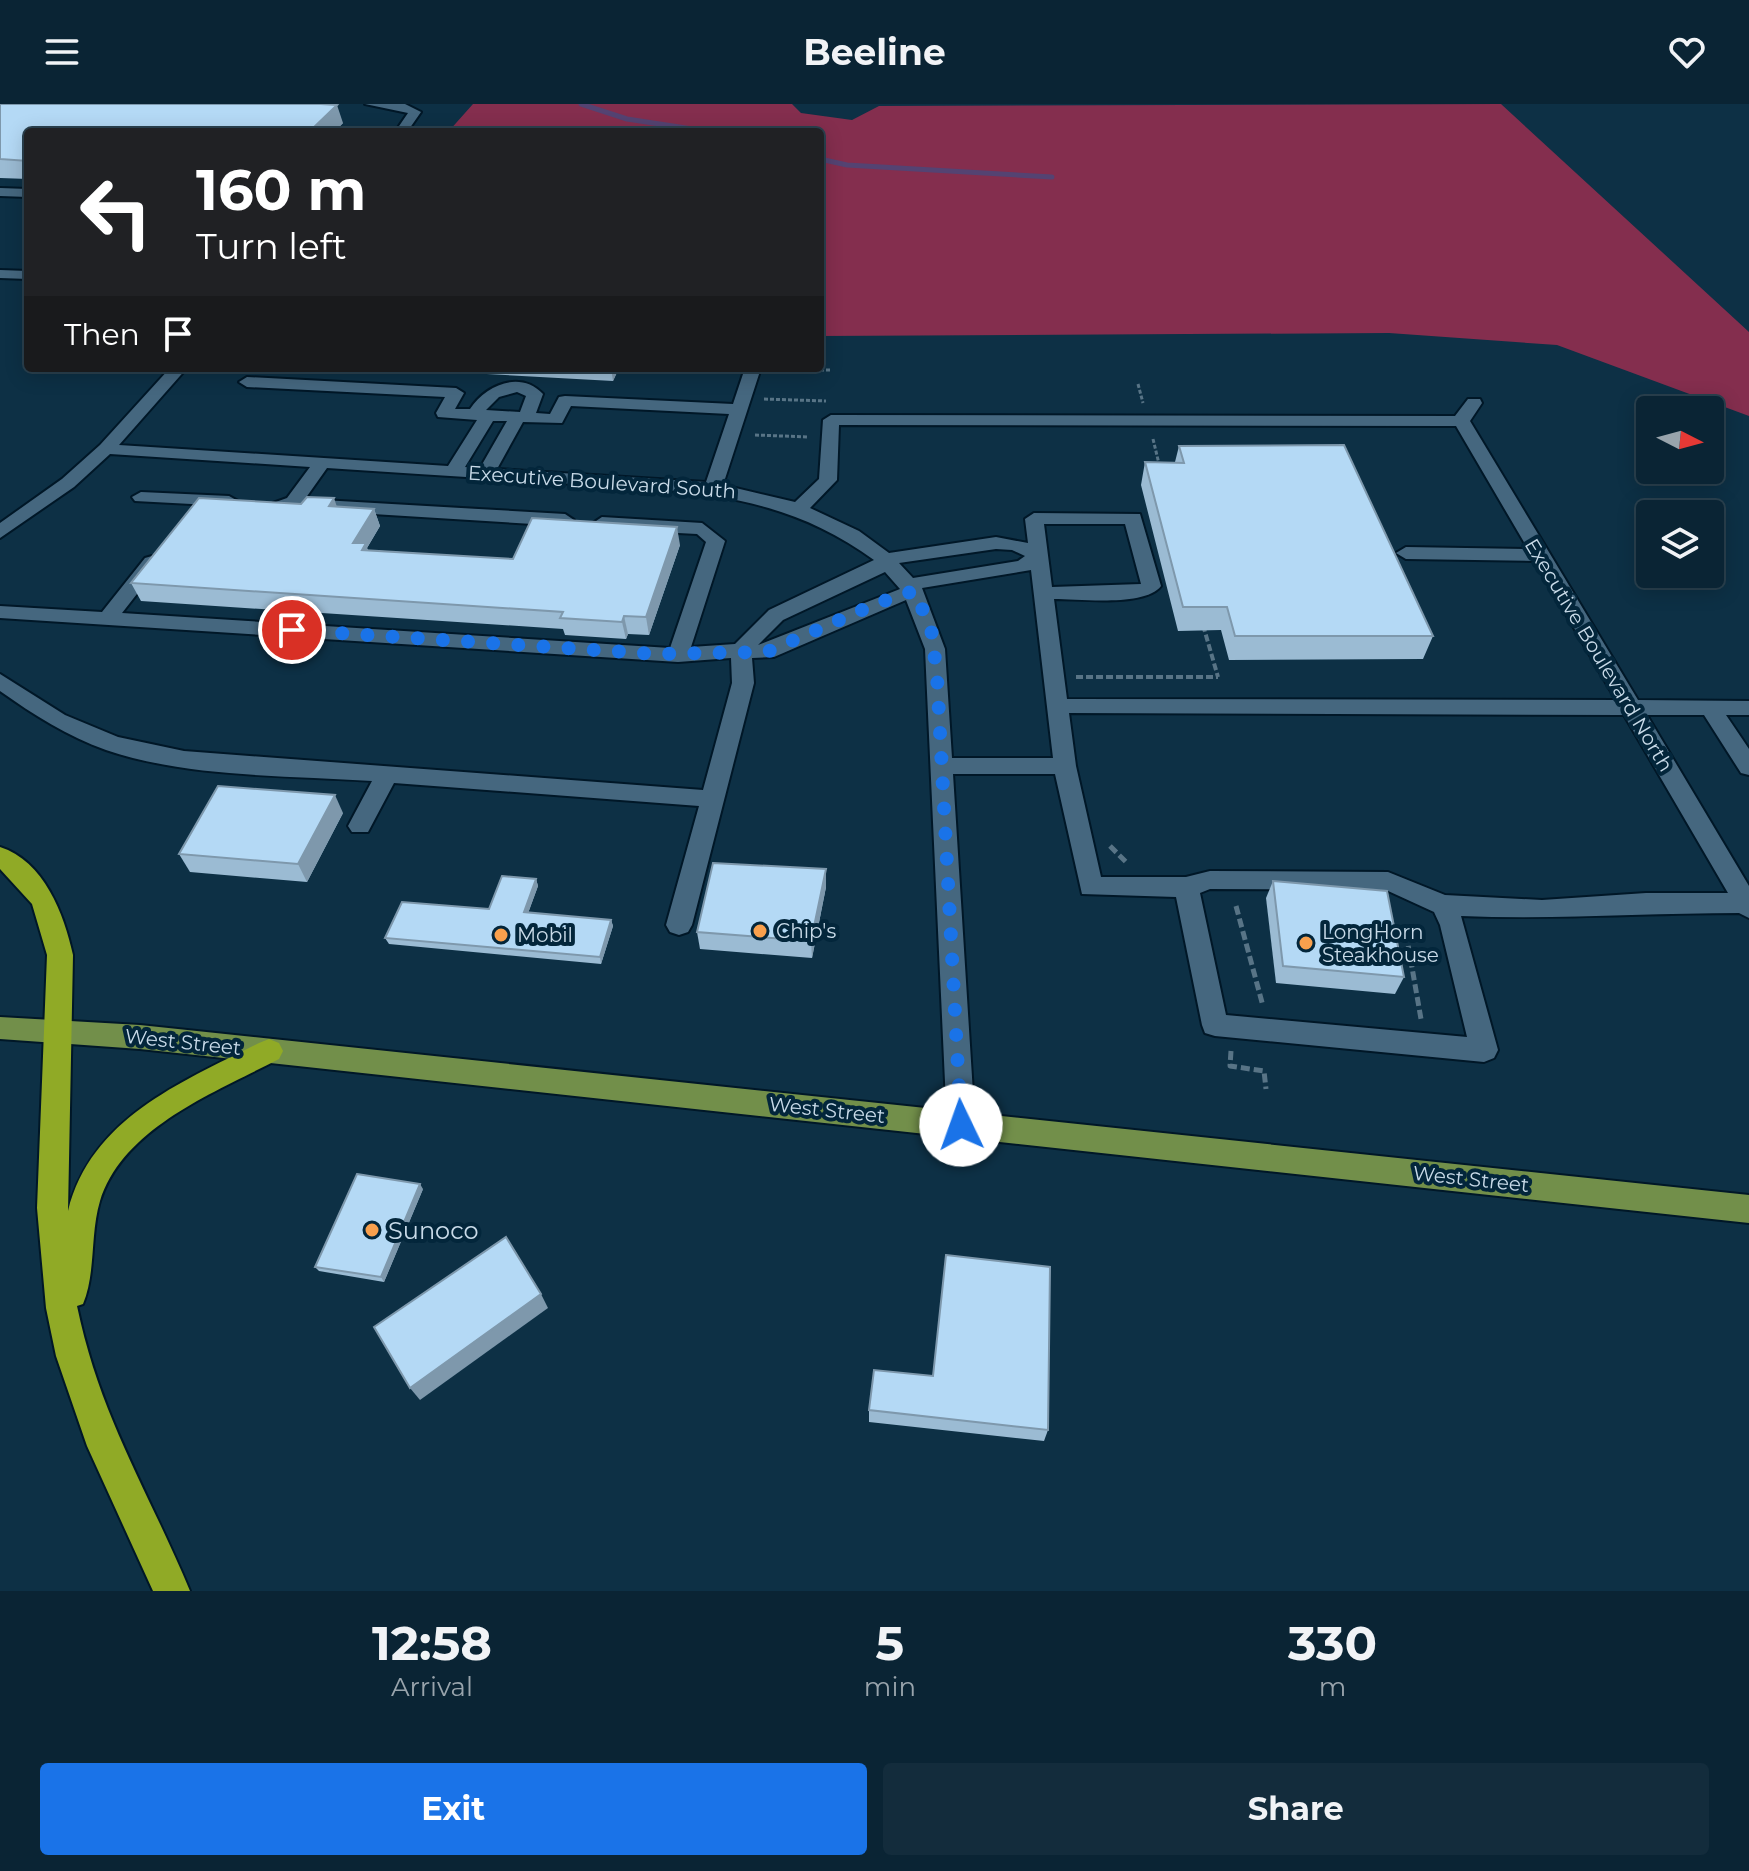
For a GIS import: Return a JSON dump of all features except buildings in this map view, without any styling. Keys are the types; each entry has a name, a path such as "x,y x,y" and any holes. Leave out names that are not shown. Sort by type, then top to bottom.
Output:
{"highway":[{"path":"0,856 22,871 43,896 54,922 60,955 53,1203 57,1280 71,1355 99,1438 172,1591"},
{"path":"71,1355 72,1269 79,1216 95,1174 117,1141 147,1117 269,1051"}],"main road":[{"name":"West Street","path":"0,1028 269,1051 1749,1209"}],"street":[{"path":"371,104 400,106 415,112 404,128"},
{"path":"0,192 24,193"},
{"path":"0,274 24,275"},
{"path":"0,532 68,483 106,449 175,372"},
{"path":"713,488 752,372"},
{"path":"247,382 456,393 444,413 556,419 565,401 741,404"},
{"path":"453,471 481,415 485,396 494,391 516,388 535,394 486,473"},
{"name":"Executive Boulevard North","path":"1147,419 1468,412 1539,555 1748,906"},
{"path":"799,508 828,480 831,420 1147,419"},
{"name":"Executive Boulevard South","path":"106,449 713,488 799,508 849,532 887,561 912,588 931,628 935,649 961,1125"},
{"path":"292,504 322,463"},
{"path":"141,497 702,529 716,541 678,655"},
{"path":"184,523 202,499"},
{"path":"1044,593 1144,592 1151,586 1133,518 1034,519 1052,677 1065,766 1091,887 1152,887 1188,897"},
{"path":"679,925 743,683 741,650 776,615 887,561 996,543 1015,544 1039,555"},
{"path":"109,617 165,546"},
{"path":"1406,553 1539,555"},
{"path":"0,612 678,655 741,650 767,652 912,588 959,574 1023,566 1039,555"},
{"path":"0,681 57,720 113,744 184,759 712,799"},
{"path":"1058,706 1749,708"},
{"path":"1710,708 1749,767"},
{"path":"942,766 1065,766"},
{"path":"360,826 387,775"},
{"path":"1188,897 1210,880 1388,881 1443,905 1542,910 1646,903 1748,906"},
{"path":"1188,897 1215,1025 1484,1050 1453,925 1443,905"}],"path":[{"path":"824,370 831,370"},
{"path":"1138,384 1163,478"},
{"path":"741,404 831,401"},
{"path":"732,433 830,437"},
{"path":"1203,621 1226,705"},
{"path":"1052,677 1218,677"},
{"path":"1107,842 1126,861 1148,868 1152,887"},
{"path":"1188,897 1238,906 1264,1008"},
{"path":"1406,933 1422,1024 1406,1022"}],"shaded area":[{"path":"473,104 792,104 801,113 852,120 879,106 1501,104 1749,332 1749,416 1724,407 1724,396 1695,396 1557,345 1389,333 824,336 824,128 452,128"}],"waterway":[{"path":"581,104 627,119 686,128"},
{"path":"824,160 847,165 1052,177"}],"place":[{"name":"Chip's","path":"760,931"},
{"name":"Mobil","path":"501,935"},
{"name":"LongHorn Steakhouse","path":"1306,943"},
{"name":"Sunoco","path":"372,1230"}],"route":[{"path":"292,630 656,654 741,650 767,652 878,603 914,591 931,628 935,649 961,1125"}]}
